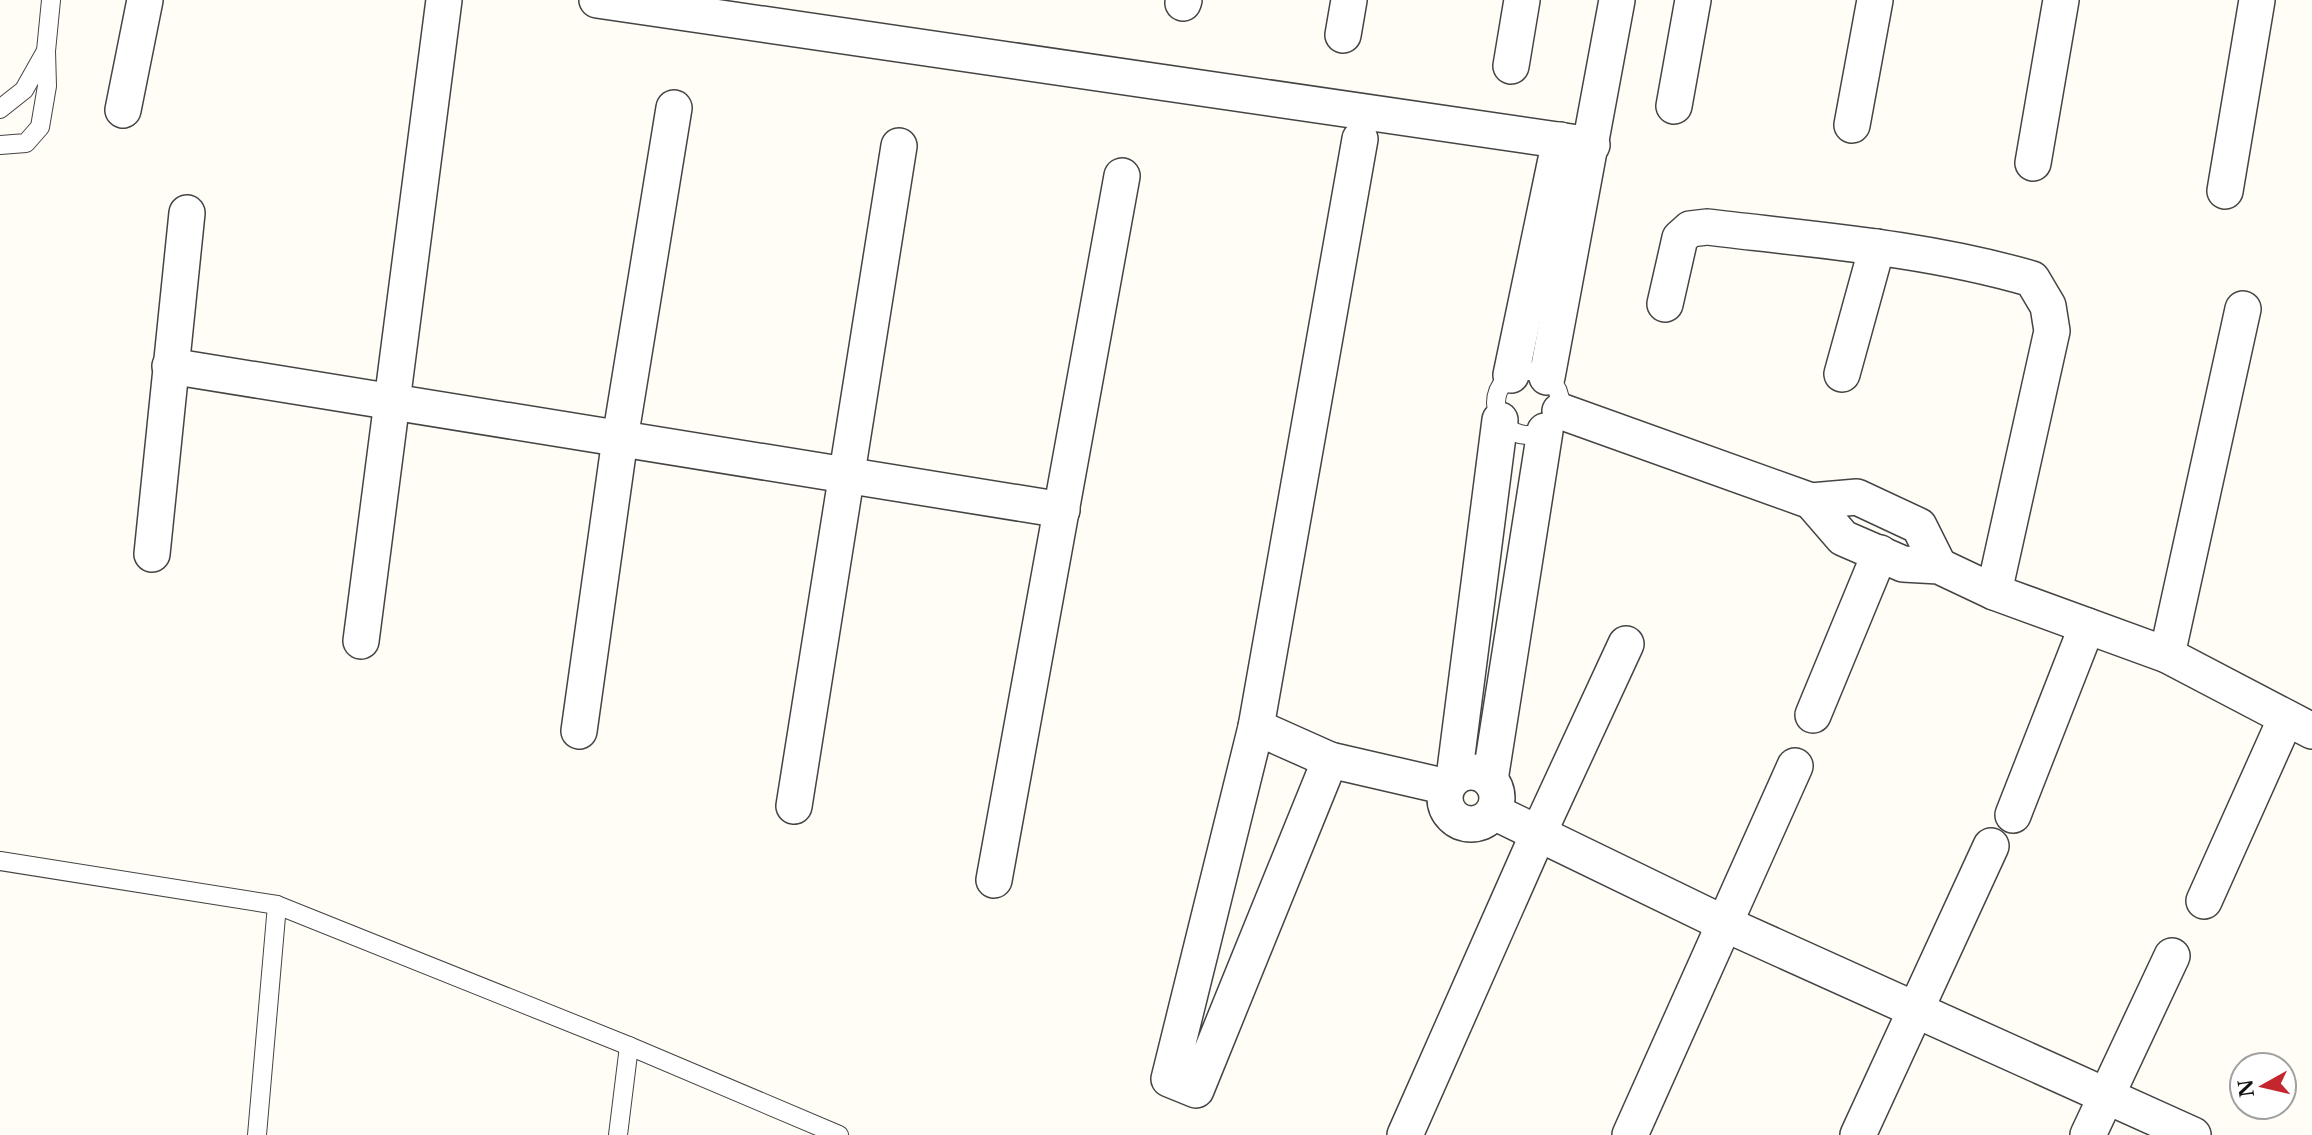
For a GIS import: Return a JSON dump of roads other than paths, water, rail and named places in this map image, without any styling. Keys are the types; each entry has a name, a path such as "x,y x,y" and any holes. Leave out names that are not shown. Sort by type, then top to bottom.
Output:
{"street":[{"path":"123,110 145,0"},
{"path":"360,640 444,0"},
{"path":"597,0 1576,142"},
{"path":"1343,35 1349,0"},
{"path":"1511,66 1522,0"},
{"path":"1511,375 1617,0"},
{"path":"1674,106 1693,0"},
{"path":"1852,125 1875,0"},
{"path":"2033,163 2061,0"},
{"path":"2225,191 2257,0"},
{"path":"579,731 620,439 674,108"},
{"path":"1331,760 1196,1090 1169,1080 1256,727 1360,139"},
{"path":"1547,377 1576,142"},
{"path":"794,806 899,146"},
{"path":"994,880 1122,176"},
{"path":"152,554 187,213"},
{"path":"1665,304 1680,238 1690,229 1707,227 1877,247 1980,264 2032,279 2048,306 2052,331 1994,592"},
{"path":"1842,374 1877,247"},
{"path":"2167,655 2243,309"},
{"path":"170,366 1062,510"},
{"path":"1500,420 1446,805 1455,819 1472,825 1488,819 1552,421 1811,501 1857,497 1919,526 1939,566"},
{"path":"1811,501 1843,538 1903,564 1939,566 1994,592 2167,655 2299,724 2204,901"},
{"path":"1814,715 1880,553"},
{"path":"2013,815 2087,626"},
{"path":"1405,1135 1539,832 1626,644"},
{"path":"1256,727 1331,760 1451,783 1471,772 1492,796 1539,832 1723,923 2193,1135"},
{"path":"1630,1135 1795,766"},
{"path":"1858,1135 1913,1010 1991,846"},
{"path":"2088,1135 2172,956"}],"lane":[{"path":"0,145 26,143 40,127 47,86 46,51 51,0"},
{"path":"0,109 24,90 46,51"},
{"path":"1536,372 1547,377 1560,398 1552,421 1533,436 1520,435 1500,420 1497,395 1502,384 1511,375 1536,372"},
{"path":"0,861 276,905 629,1046 839,1135"},
{"path":"257,1135 276,905"},
{"path":"618,1135 629,1046"}]}
